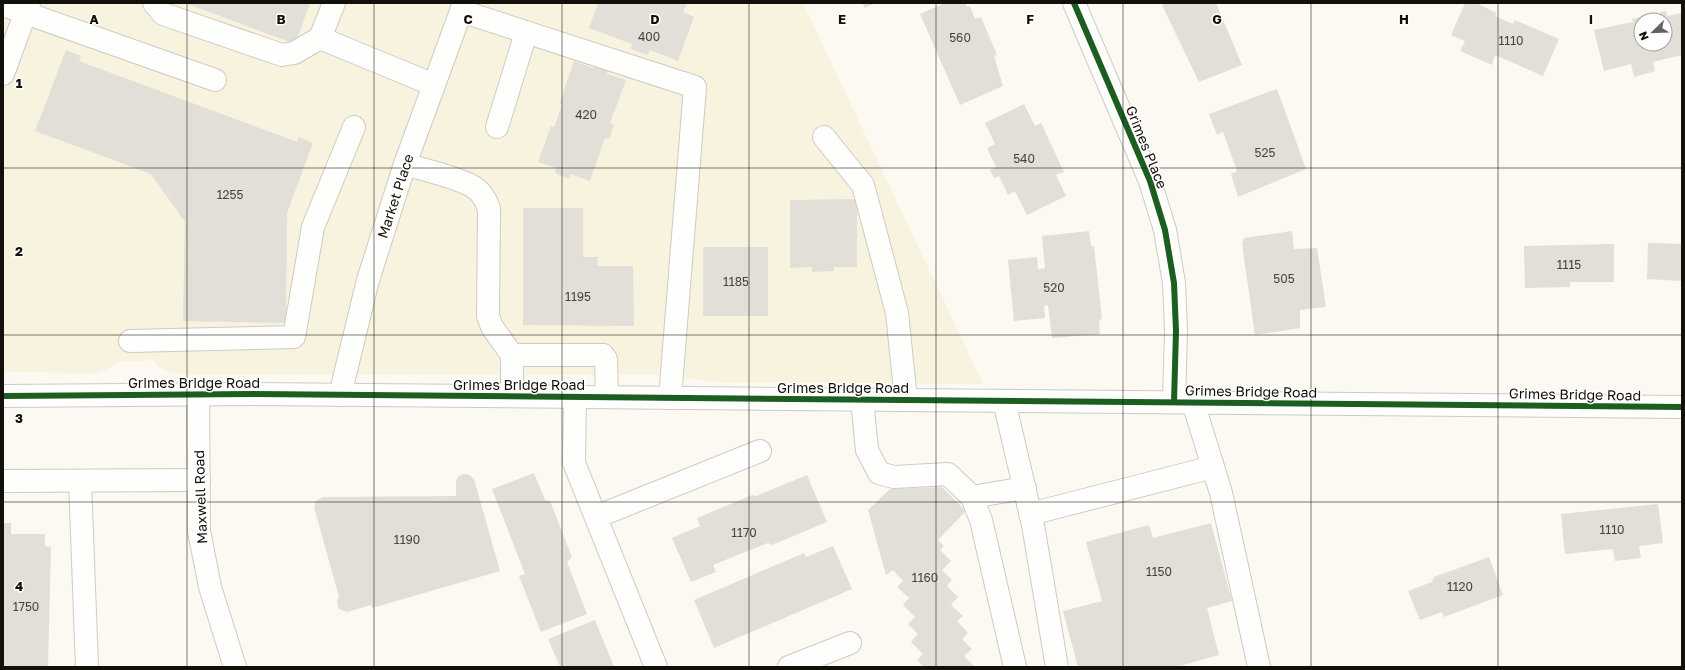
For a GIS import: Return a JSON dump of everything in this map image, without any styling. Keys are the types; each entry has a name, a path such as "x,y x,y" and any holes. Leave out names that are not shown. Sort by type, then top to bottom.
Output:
{"street":[{"path":"154,3 163,14 282,55 294,53 320,38 334,3"},
{"name":"Grimes Place","path":"1074,3 1150,181 1165,230 1174,283 1176,330 1184,402 1213,467 1221,493 1259,667"},
{"path":"3,6 27,8 215,80"},
{"path":"463,7 526,32 695,87 670,398"},
{"name":"Market Place","path":"340,395 368,280 405,164 463,7"},
{"path":"3,74 27,8"},
{"path":"497,126 526,32"},
{"path":"320,38 434,85"},
{"path":"130,341 294,337 313,227 354,127"},
{"path":"824,137 863,185 897,313 906,400"},
{"path":"405,164 471,185 486,201 489,209 488,316 492,327 512,355 512,396"},
{"path":"512,355 603,355 606,359 606,397"},
{"name":"Grimes Bridge Road","path":"3,396 198,394 512,396 1682,407"},
{"name":"Maxwell Road","path":"198,394 199,531 210,588 236,667"},
{"path":"575,397 574,462 656,667"},
{"path":"862,399 867,450 879,473 894,477 948,474 972,497 981,520 1015,667"},
{"path":"1004,401 1025,488 1057,667"},
{"path":"596,517 760,451"},
{"path":"1030,514 1213,467"},
{"path":"3,481 198,480"},
{"path":"80,481 87,667"},
{"path":"972,497 1025,488"},
{"path":"789,667 850,643"}],"shaded area":[{"path":"3,3 803,3 983,384 716,382 654,375 179,374 169,372 159,367 153,360 118,362 105,370 95,373 3,372"}],"building":[{"path":"185,3 310,3 295,44"},
{"path":"598,3 687,3 683,12 694,17 678,61 650,50 648,55 631,49 632,44 589,28"},
{"path":"862,3 875,3 865,8"},
{"path":"945,3 965,3 967,7 970,6 975,19 981,17 997,55 994,56 1003,86 960,105 920,14"},
{"path":"1163,3 1216,3 1242,65 1199,82 1162,5"},
{"path":"1465,3 1476,3 1497,13 1495,16 1513,24 1515,20 1559,39 1543,76 1495,55 1492,65 1460,51 1465,41 1451,35"},
{"path":"1682,13 1682,55 1653,62 1655,71 1634,77 1631,64 1604,71 1594,30 1633,22 1633,52 1673,52 1673,15"},
{"path":"66,50 81,56 79,61 297,142 298,137 313,143 287,213 286,323 183,321 185,222 151,174 35,131"},
{"path":"574,61 593,68 595,63 608,68 607,74 626,80 610,123 614,125 609,139 605,138 590,181 571,174 569,179 555,173 556,168 538,162 551,126 554,127 562,105 560,102"},
{"path":"1277,89 1306,169 1238,197 1231,174 1237,171 1223,132 1217,135 1209,114"},
{"path":"1024,104 1035,126 1041,123 1064,172 1056,175 1066,196 1027,215 1015,191 1008,195 999,176 994,178 990,170 996,167 987,148 995,144 985,123"},
{"path":"857,199 857,267 834,267 834,271 812,272 812,267 790,268 790,200"},
{"path":"523,208 583,208 583,257 598,257 597,266 633,266 634,326 523,325"},
{"path":"1089,231 1091,246 1094,246 1102,319 1099,320 1100,334 1052,338 1048,305 1044,306 1045,318 1014,321 1008,260 1037,257 1038,269 1045,268 1042,236"},
{"path":"1292,231 1294,249 1317,248 1326,307 1300,310 1300,328 1255,335 1242,244 1244,238"},
{"path":"1648,243 1682,244 1682,281 1647,279"},
{"path":"1614,244 1614,282 1570,282 1570,287 1525,288 1524,246"},
{"path":"703,247 768,247 768,316 703,316"},
{"path":"534,473 545,500 550,501 572,557 567,562 587,614 541,632 519,576 525,574 492,489"},
{"path":"463,474 469,475 474,479 500,571 372,608 371,605 347,612 339,609 337,602 339,597 314,507 316,501 323,497 456,496 456,481 458,477"},
{"path":"807,475 827,522 772,545 768,543 713,565 716,572 691,582 672,538 700,526 697,518 752,495 756,496"},
{"path":"942,487 966,511 938,540 944,546 940,550 951,561 942,570 952,580 947,586 958,597 951,605 963,616 957,621 968,633 962,639 972,649 964,656 975,667 924,667 917,660 923,654 911,642 918,634 908,624 915,617 903,605 909,598 897,587 903,581 893,570 886,575 868,510 890,489"},
{"path":"1658,504 1663,543 1639,546 1641,558 1615,561 1613,549 1565,554 1561,514"},
{"path":"3,523 11,523 11,534 45,534 45,546 51,547 48,666 45,667 3,667"},
{"path":"1211,523 1232,601 1207,608 1219,655 1176,667 1078,667 1063,611 1102,601 1086,542 1149,525 1153,538"},
{"path":"833,546 852,589 714,648 694,600 804,553 806,557"},
{"path":"1489,557 1503,595 1444,617 1442,612 1420,620 1408,591 1432,582 1434,577"},
{"path":"595,620 614,667 560,667 548,639"}],"cycle path":[{"path":"1074,3 1150,181 1165,230 1174,283 1176,331 1174,402"},
{"path":"3,396 252,394 1682,407"}]}
